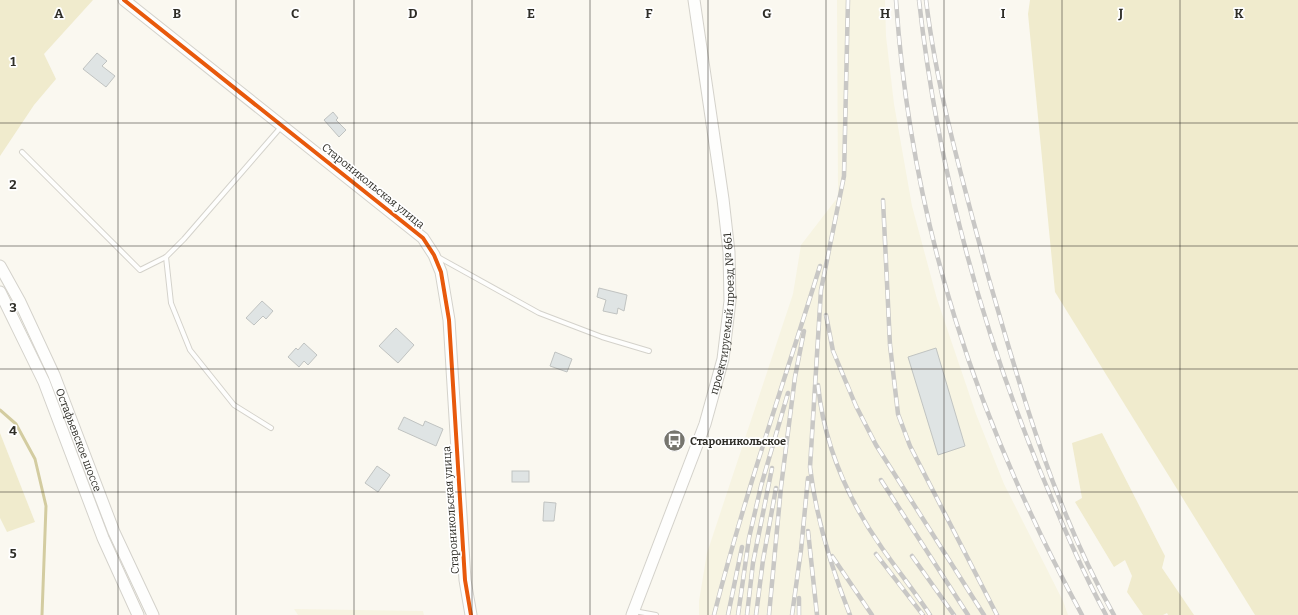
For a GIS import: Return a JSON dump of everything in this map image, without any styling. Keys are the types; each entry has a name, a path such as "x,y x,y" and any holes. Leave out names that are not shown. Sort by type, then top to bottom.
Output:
{"main road":[{"name":"Староникольская улица","path":"124,0 423,238 434,255 441,272 449,320 465,580 471,615"},
{"name":"проектируемый проезд № 661","path":"633,613 705,424 723,359 730,301 729,252 723,199 694,0"},
{"name":"Остафьевское шоссе","path":"0,266 20,302 54,374 114,532 153,615"},
{"name":"Остафьевское шоссе","path":"0,292 44,382 103,538 138,615"}],"lane":[{"path":"22,152 140,270 166,257 184,239 282,125"},
{"path":"434,255 539,313 602,337 649,351"},
{"path":"166,257 171,303 190,350 234,405 271,428"},
{"path":"633,613 656,615"}],"shaded area":[{"path":"0,0 93,0 44,54 56,79 34,105 0,156"},
{"path":"837,0 885,0 886,36 894,104 912,206 937,299 976,414 1004,484 1063,601 1068,615 699,615 699,601 707,553 793,294 801,245 838,197"},
{"path":"1030,0 1298,0 1298,615 1255,615 1055,292 1028,14"},
{"path":"0,433 35,522 7,532 0,518"},
{"path":"1102,433 1165,556 1162,568 1194,615 1168,615 1167,613 1163,615 1143,615 1127,592 1132,576 1125,560 1114,567 1075,502 1082,498 1072,443"},
{"path":"294,609 423,611 424,615 298,615"}],"building":[{"path":"97,53 107,61 102,66 115,76 106,87 83,69"},
{"path":"333,112 338,118 336,120 346,130 339,137 324,120"},
{"path":"599,288 627,295 624,311 618,308 617,314 603,311 606,300 597,297"},
{"path":"262,301 273,311 266,319 263,316 254,325 246,318"},
{"path":"396,328 414,345 398,363 379,346"},
{"path":"304,343 317,355 308,365 304,361 299,367 288,357 296,348 298,350"},
{"path":"936,348 965,446 938,455 908,357"},
{"path":"555,352 572,359 567,372 550,366"},
{"path":"404,417 423,426 425,421 443,429 436,446 398,429"},
{"path":"377,466 390,475 378,492 365,483"},
{"path":"512,471 529,471 529,482 512,482"},
{"path":"544,502 556,503 554,521 543,521"}],"waterway":[{"path":"0,410 16,424 35,459 46,506 42,615"}],"railway":[{"path":"848,0 844,176 821,290 810,467 820,524 850,615"},
{"path":"896,0 904,82 916,163 933,241 955,318 981,394 1010,468 1044,542 1082,615"},
{"path":"919,0 927,61 949,181 980,300 998,358 1041,473 1080,563 1106,615"},
{"path":"926,0 937,69 952,137 987,272 1012,360 1040,447 1073,533 1114,615"},
{"path":"883,200 890,345 898,414 910,446 997,615"},
{"path":"714,615 751,483 820,266"},
{"path":"826,315 833,351 856,406 876,445 984,615"},
{"path":"769,615 781,487 795,377 804,331"},
{"path":"818,385 826,429 832,450 848,491 870,530 930,615"},
{"path":"738,615 749,538 761,486 788,393"},
{"path":"747,615 753,563 772,468"},
{"path":"792,615 801,550 808,478"},
{"path":"881,480 968,615"},
{"path":"756,615 763,560 776,488"},
{"path":"808,531 817,615"},
{"path":"728,615 742,547"},
{"path":"876,554 923,615"},
{"path":"832,556 872,615"},
{"path":"912,556 954,615"},
{"path":"799,598 799,615"}],"cycle path":[{"path":"124,0 423,238 434,255 441,272 449,320 465,580 471,615"}],"place":[{"name":"Староникольское","path":"675,441"}]}
